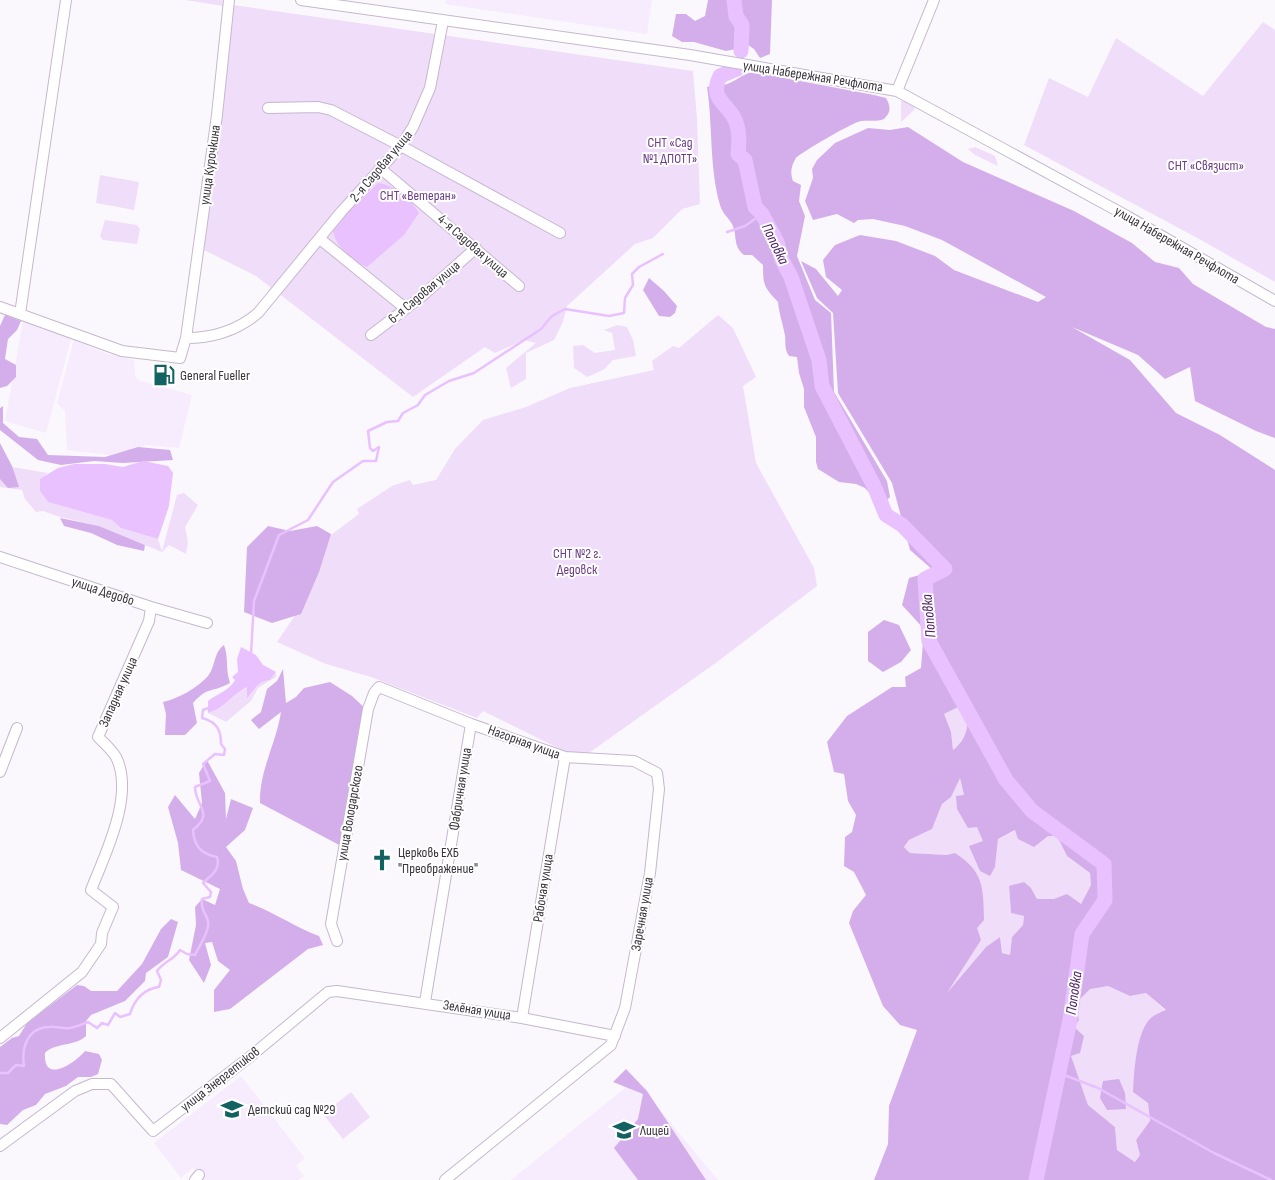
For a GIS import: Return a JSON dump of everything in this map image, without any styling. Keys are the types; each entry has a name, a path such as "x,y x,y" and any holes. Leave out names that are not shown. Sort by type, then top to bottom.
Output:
{"street":[{"path":"0,307 20,314 66,0"},
{"name":"улица Курочкина","path":"20,314 122,351 180,358 186,334 217,115 229,0"},
{"name":"улица Набережная Речфлота","path":"301,0 690,55 897,91 1127,216 1275,301"},
{"path":"897,91 934,0"},
{"name":"2-я Садовая улица","path":"186,334 215,336 250,320 279,291 320,239 401,146 420,113 430,88 443,21"},
{"path":"268,108 318,108 331,110 560,233"},
{"name":"4-я Садовая улица","path":"380,168 476,248 518,286"},
{"path":"320,239 405,308"},
{"name":"6-я Садовая улица","path":"372,335 476,248"},
{"name":"улица Дедово","path":"0,557 151,607 207,623"},
{"name":"Западная улица","path":"0,1038 82,972 102,944 102,933 113,907 91,890 115,830 120,799 121,770 115,755 98,737 149,621 151,607"},
{"name":"Нагорная улица","path":"379,687 471,724 565,757 634,761 657,773 659,789"},
{"name":"улица Володарского","path":"337,941 331,924 368,709 374,693 379,687"},
{"name":"Фабричная улица","path":"425,1002 471,724"},
{"path":"0,772 17,728"},
{"name":"Рабочая улица","path":"522,1018 565,757"},
{"name":"Заречная улица","path":"615,1036 625,1008 650,873 659,789"},
{"name":"Зелёная улица","path":"337,991 425,1002 615,1036"},
{"name":"улица Энергетиков","path":"0,1146 75,1091 92,1084 111,1084 153,1131 251,1056 328,992 337,991"},
{"path":"445,1180 606,1051 615,1036"}],"shaded area":[{"path":"446,0 652,0 647,34 445,4"},
{"path":"708,0 772,0 770,54 760,58 754,49 745,43 736,49 726,51 694,42 682,42 672,36 676,14 686,14 695,21 705,16"},
{"path":"753,72 874,95 886,98 889,104 889,112 884,119 861,121 827,138 796,158 791,172 793,181 801,185 799,201 805,216 797,256 815,300 831,313 834,392 887,481 890,497 884,503 876,500 865,488 856,484 839,482 818,469 816,462 816,437 804,407 804,389 797,357 789,356 786,350 778,302 765,285 763,265 752,255 744,255 738,248 734,228 720,205 714,176 707,87 727,84"},
{"path":"908,127 963,162 1074,211 1132,243 1155,262 1179,268 1193,284 1266,327 1275,329 1275,438 1256,431 1195,401 1190,367 1165,379 1138,355 1072,327 1130,360 1176,413 1220,435 1275,470 1275,1180 874,1180 888,1144 889,1106 917,1030 900,1025 883,1006 849,923 853,911 866,895 854,872 844,866 845,837 852,832 856,815 848,801 844,774 834,772 827,742 847,716 892,687 906,687 905,677 921,668 924,629 902,605 909,578 934,571 910,550 892,483 838,393 833,313 817,298 801,261 816,269 838,296 842,290 826,277 823,260 835,245 860,235 896,241 935,256 954,270 1038,302 1046,297 942,240 905,226 873,219 858,220 854,223 837,214 813,220 805,201 813,178 812,169 817,160 835,143 868,128 890,130","holes":["964,704 968,723 967,729 962,740 953,750 951,732 944,714","960,778 964,795 956,796 957,809 968,828 977,827 983,841 969,846 980,871 990,876 995,867 998,839 1015,830 1018,839 1034,847 1048,836 1057,836 1067,856 1090,873 1091,885 1081,904 1067,894 1054,899 1037,899 1031,888 1024,882 1009,886 1011,913 1024,916 1023,925 1012,937 1010,955 1002,953 1000,937 986,947 947,993 981,940 977,928 984,920 980,881 972,867 955,853 947,855 910,853 904,847 909,840 932,829 942,804 951,797","1108,986 1130,996 1146,993 1166,1010 1154,1016 1147,1023 1139,1041 1133,1092 1148,1103 1150,1121 1136,1140 1140,1155 1135,1162 1117,1150 1115,1127 1088,1105 1071,1056 1080,1053 1084,1036 1074,1027 1079,1020 1076,1003 1090,989"]},
{"path":"378,183 384,184 402,194 419,213 404,235 367,267 356,262 341,248 333,231 349,211"},
{"path":"649,278 677,306 675,313 670,317 659,316 643,290"},
{"path":"5,315 21,321 17,330 8,339 5,359 16,365 16,377 7,386 0,388 0,326"},
{"path":"23,322 71,339 46,433 5,421"},
{"path":"74,340 105,353 134,360 135,375 138,380 192,395 179,448 146,445 110,455 67,450 65,411 57,403"},
{"path":"3,406 3,423 19,437 37,439 48,455 105,457 138,447 170,450 173,460 123,463 94,461 61,465 38,460 0,430 0,408"},
{"path":"0,443 12,466 19,487 8,488 0,479"},
{"path":"143,461 168,466 173,473 169,506 158,539 121,528 112,520 48,502 40,491 40,479 58,468 74,464 105,464 123,467"},
{"path":"60,518 99,526 145,545 144,551 117,545 91,533 64,526"},
{"path":"268,526 290,531 317,526 331,534 319,572 301,614 272,623 244,612 247,547"},
{"path":"884,620 899,625 911,650 901,662 883,672 868,661 868,632"},
{"path":"224,645 230,683 203,694 193,703 197,723 185,735 165,735 166,714 163,702 181,696 204,680 211,672 218,652"},
{"path":"241,647 256,655 263,665 276,672 270,680 259,684 247,698 247,687 219,708 208,713 208,701 233,684 235,680 232,677 238,672 237,659"},
{"path":"283,669 286,703 296,697 304,688 330,682 352,696 368,711 343,847 260,803 262,780 281,712 259,729 251,720 261,712 267,689 277,681"},
{"path":"207,760 225,793 226,819 231,799 253,808 245,830 226,847 236,861 243,889 249,903 319,936 323,945 308,949 230,1009 214,1012 214,990 230,970 218,961 212,942 205,943 211,965 204,983 189,960 196,925 195,907 202,899 215,905 220,889 181,870 178,843 168,807 175,795 195,819 202,803 199,773"},
{"path":"171,919 178,922 168,957 146,973 145,981 125,1001 91,1015 86,1021 86,1036 76,1042 54,1047 45,1053 46,1063 49,1068 54,1070 74,1061 85,1051 99,1054 102,1060 98,1074 91,1077 78,1077 66,1086 45,1094 36,1105 23,1110 7,1125 0,1124 0,1047 12,1038 19,1036 27,1023 77,985 84,986 91,991 117,991 142,964 161,929"},
{"path":"626,1069 647,1091 706,1180 638,1180 614,1148 638,1119 643,1094 613,1082"},
{"name":"Детский сад №29","path":"241,1076 305,1158 296,1166 304,1176 298,1180 203,1180 193,1168 181,1178 154,1143"},
{"path":"1119,1079 1125,1093 1126,1109 1107,1110 1100,1098 1103,1081"},
{"name":"Лицей","path":"635,1080 718,1180 511,1180"}],"green space":[{"path":"185,0 222,0 223,6"},
{"name":"СНТ «Ветеран»","path":"233,5 693,71 700,204 682,209 653,238 635,244 567,306 563,322 554,340 526,353 526,379 511,388 506,368 536,343 524,340 495,353 485,347 413,397 256,276 204,250"},
{"name":"СНТ «Связист»","path":"1263,22 1275,30 1275,282 1024,145 1049,78 1088,97 1116,38 1203,96"},
{"path":"904,100 915,105 914,110 901,122 901,101"},
{"path":"975,147 995,156 998,166 975,155 968,149"},
{"path":"100,175 139,182 134,210 96,203"},
{"path":"105,220 137,225 140,229 137,244 103,240 100,236"},
{"name":"СНТ №2 г. Дедовск","path":"718,315 733,328 756,377 743,386 756,463 814,568 817,586 717,662 586,755 568,753 483,711 477,718 371,677 326,664 277,642 308,596 323,541 359,514 357,509 392,486 410,480 413,485 436,480 455,449 483,420 526,407 570,388 654,370 652,361 673,346 679,348"},
{"path":"617,325 627,327 633,340 636,356 613,360 603,370 587,377 574,368 573,346 583,345 595,353 615,350 612,333 604,330"},
{"path":"0,465 48,473 40,480 40,491 48,502 113,520 121,528 158,539 162,551 177,495 184,493 198,505 185,527 188,542 186,554 169,545 162,552 99,526 43,511 36,512 25,499 22,490 0,487"},
{"path":"276,672 276,677 258,688 251,701 226,722 208,713 219,708 248,687 250,696 258,685 270,680"},
{"path":"964,704 968,723 967,729 962,740 953,750 951,732 943,714"},
{"path":"960,777 964,795 995,867 998,839 1016,830 1057,836 1067,856 1090,873 1091,885 1081,904 1037,899 1031,888 1009,886 1011,913 1024,916 1023,925 1012,937 1010,955 1002,953 1000,937 986,947 944,997 947,855 910,853 904,847 909,840 932,829 942,804 951,797"},
{"path":"1108,986 1130,996 1146,993 1166,1011 1159,1013 1148,1103 1150,1122 1136,1140 1140,1155 1135,1162 1117,1150 1115,1127 1088,1105 1070,1056 1080,1053 1074,1027 1079,1020 1076,1003 1090,988"},
{"path":"351,1092 370,1117 343,1139 323,1114"}],"waterway":[{"name":"Поповка","path":"734,0 736,16 742,25 741,51"},
{"name":"Поповка","path":"739,68 720,76 716,91 736,122 739,134 738,154 745,160 755,207 762,214 777,242 782,260 791,277 819,360 822,386 874,486 886,515 902,525 945,569 925,579 929,641 1006,780 1032,811 1104,864 1105,900 1082,934 1070,1020 1036,1180"},
{"path":"727,232 745,226 762,214"},
{"path":"251,654 254,601 279,535 308,520 333,482 363,461 376,461 379,447 373,451 370,448 368,431 387,422 398,421 403,413 418,405 425,395 449,381 474,373 541,329 552,316 565,309 609,316 624,313 625,298 633,285 632,274 639,267 663,254"},
{"path":"0,1073 8,1073 16,1065 24,1066 25,1045 31,1034 36,1030 52,1027 70,1028 88,1022 97,1028 102,1023 108,1025 115,1013 120,1017 130,1014 141,995 159,987 161,980 157,971 180,950 187,954 195,955 206,934 208,925 202,899 210,897 211,892 203,883 215,872 218,865 217,857 207,854 199,848 195,841 193,830 203,819 195,787 210,781 203,764 215,754 224,755 225,749 221,744 219,731 215,724 202,718 203,710 211,707"},
{"path":"1059,1073 1098,1088 1214,1153 1271,1180"}],"place":[{"name":"General Fueller","path":"164,375"},
{"name":"Церковь ЕХБ \"Преображение\"","path":"382,860"},
{"name":"Детский сад №29","path":"232,1109"},
{"name":"Лицей","path":"624,1130"}],"park label":[{"name":"СНТ «Сад №1 ДПОТТ»","path":"670,150"}]}
